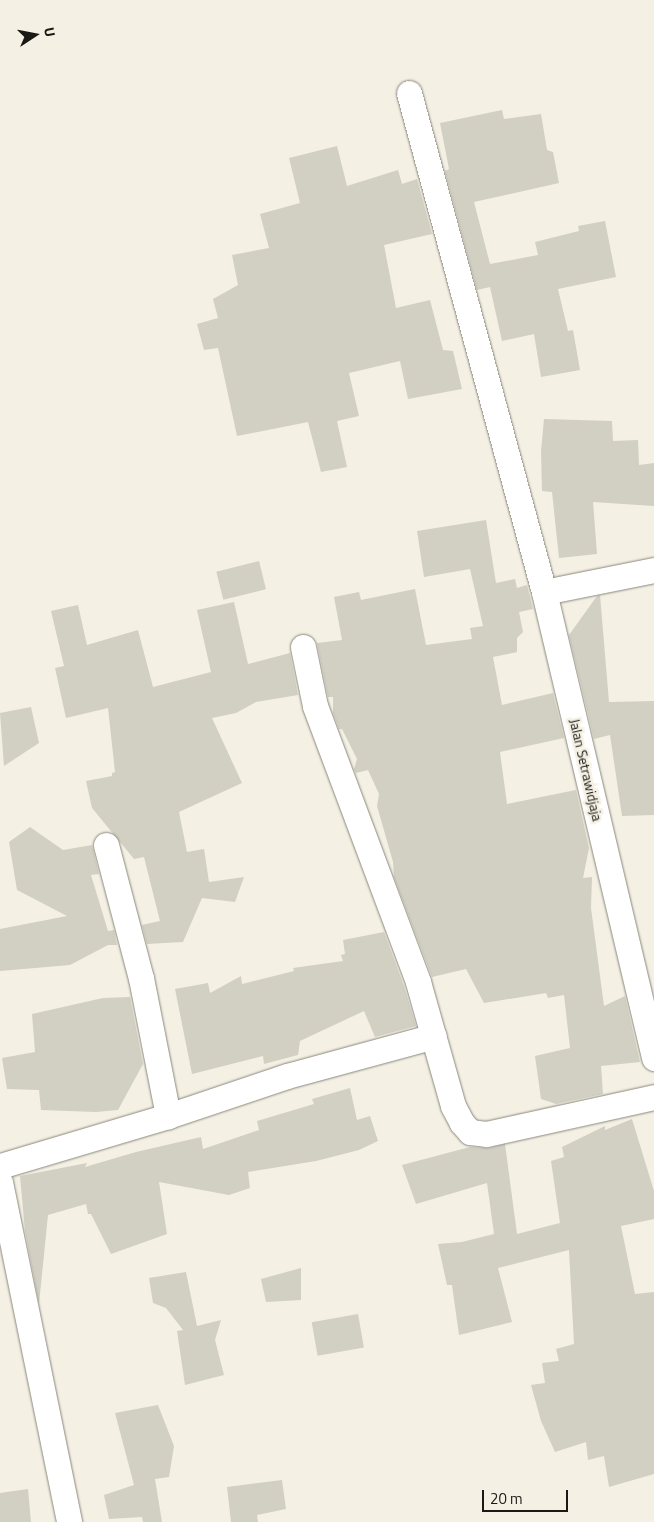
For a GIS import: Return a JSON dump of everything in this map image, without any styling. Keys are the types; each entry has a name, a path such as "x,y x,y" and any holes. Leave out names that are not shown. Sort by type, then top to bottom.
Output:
{"street":[{"name":"Jalan Setrawidjaja","path":"409,93 544,592 654,1058"},
{"path":"544,592 654,570"},
{"path":"303,647 315,706 416,974 453,1106 462,1123 470,1132 486,1134 654,1097"},
{"path":"106,846 141,978 168,1116"},
{"path":"0,1166 168,1116 288,1076 434,1036"},
{"path":"0,1182 69,1522"}],"building":[{"path":"502,110 504,119 541,114 547,150 553,152 559,183 474,202 490,264 538,255 535,242 579,231 578,226 605,221 616,277 558,289 568,331 573,330 580,370 541,377 534,334 502,341 490,287 477,290 445,171 449,169 440,123"},
{"path":"337,146 347,186 398,170 402,184 417,179 432,234 384,245 396,308 430,300 443,350 453,351 462,389 408,399 400,361 349,373 359,416 337,421 347,467 321,472 308,422 237,436 218,348 204,350 197,324 218,318 213,299 238,285 232,255 269,248 260,214 300,203 289,158"},
{"path":"544,419 612,421 613,441 638,440 639,465 654,463 654,506 593,502 597,554 559,558 552,492 542,491 541,451"},
{"path":"486,520 496,583 515,579 517,588 527,585 533,609 519,612 523,632 517,638 517,652 493,657 502,705 553,693 564,738 500,752 507,804 576,790 589,848 583,878 592,877 591,908 604,1006 625,996 640,1062 601,1066 603,1094 556,1104 541,1099 535,1056 570,1048 564,995 548,998 546,993 484,1003 466,969 432,977 394,877 393,862 377,806 379,794 368,770 356,773 354,769 357,759 342,729 339,729 333,713 333,697 328,697 317,643 342,640 334,597 359,592 361,600 415,589 426,645 472,639 470,628 483,626 470,569 424,577 417,531"},
{"path":"259,561 266,589 223,600 216,572"},
{"path":"600,595 609,702 654,701 654,815 622,816 610,735 594,739 569,635 597,596"},
{"path":"234,602 248,664 290,653 298,695 256,702 236,713 212,718 242,783 179,812 187,852 204,849 209,882 244,877 235,902 202,898 183,942 147,944 142,925 160,921 144,857 134,859 92,808 86,781 112,776 112,773 115,772 108,708 66,718 55,668 64,666 51,611 78,605 87,645 138,630 153,687 211,672 197,610"},
{"path":"31,707 39,743 4,766 0,713"},
{"path":"30,827 63,850 92,845 99,874 91,875 108,931 114,930 117,945 108,945 70,965 0,971 0,929 67,916 17,890 9,842"},
{"path":"384,932 404,986 416,1026 375,1037 364,1011 300,1041 298,1055 264,1064 263,1056 192,1074 175,989 208,983 210,993 241,976 242,984 294,971 293,968 343,961 341,955 345,954 343,940"},
{"path":"130,997 143,1064 118,1110 96,1112 41,1110 39,1090 7,1089 2,1058 35,1052 32,1014 103,998"},
{"path":"350,1088 357,1120 370,1116 378,1141 359,1150 316,1161 248,1172 250,1188 229,1195 159,1182 167,1234 111,1254 91,1214 88,1214 86,1204 48,1215 39,1304 25,1231 20,1176 87,1163 85,1167 136,1152 201,1137 203,1149 259,1130 257,1121 314,1104 312,1099"},
{"path":"632,1119 654,1191 654,1219 621,1226 635,1294 654,1292 654,1474 609,1487 604,1456 588,1460 586,1442 555,1452 541,1421 531,1385 545,1383 542,1363 559,1361 556,1349 574,1344 569,1250 498,1268 512,1322 459,1335 452,1285 447,1285 438,1244 462,1242 494,1234 487,1183 416,1204 402,1165 470,1147 489,1148 505,1144 517,1234 560,1223 551,1161 564,1157 562,1147 605,1126 605,1130"},
{"path":"301,1268 301,1300 266,1302 261,1279"},
{"path":"186,1272 197,1326 221,1320 215,1340 224,1375 185,1385 177,1331 183,1330 166,1308 153,1303 149,1278"},
{"path":"358,1314 364,1347 318,1356 312,1322"},
{"path":"158,1405 174,1446 169,1477 155,1479 162,1522 143,1522 142,1517 109,1519 104,1495 134,1485 115,1413"},
{"path":"282,1480 286,1509 257,1515 258,1522 231,1522 227,1487"},
{"path":"28,1489 31,1522 0,1522 0,1493"}]}
